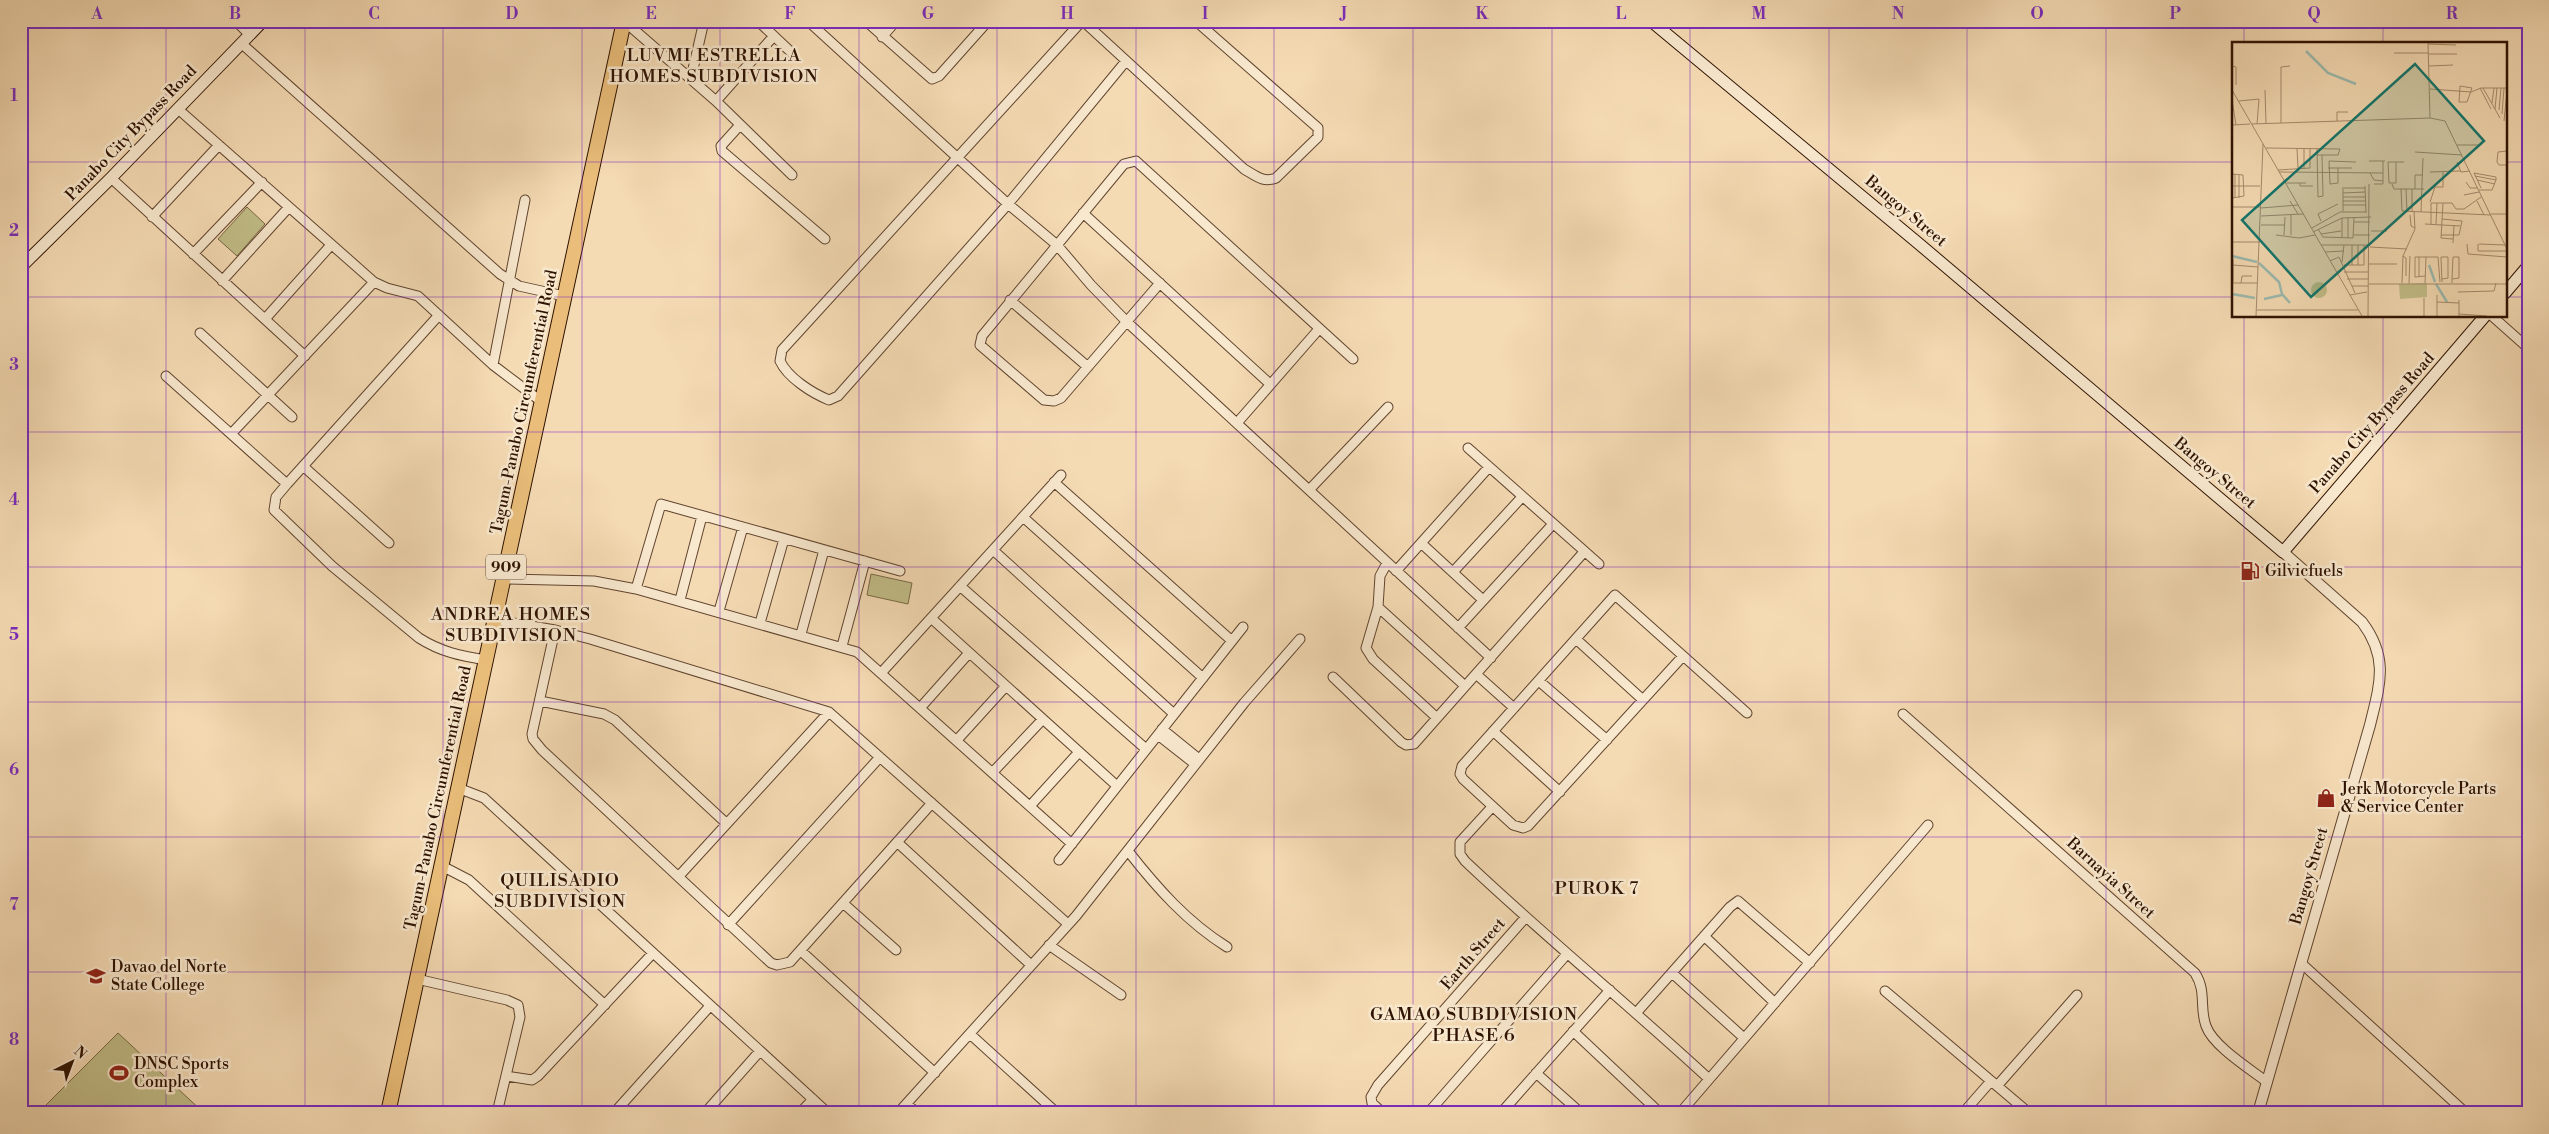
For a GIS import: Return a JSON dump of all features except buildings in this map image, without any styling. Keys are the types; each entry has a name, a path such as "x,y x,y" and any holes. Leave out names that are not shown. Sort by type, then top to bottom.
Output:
{"main road":[{"name":"Panabo City Bypass Road","path":"21,267 111,178 263,21"},
{"name":"Tagum-Panabo Circumferential Road","path":"388,1113 624,21"},
{"name":"Bangoy Street","path":"1651,21 1918,242 2283,552"},
{"path":"2506,292 2528,266"},
{"name":"Panabo City Bypass Road","path":"2283,552 2484,318"}],"street":[{"path":"236,21 250,35"},
{"path":"624,21 691,78 792,174"},
{"path":"691,78 704,21"},
{"path":"758,21 793,54"},
{"path":"808,21 1008,204 1057,245 1091,285 1127,322 1491,658"},
{"path":"866,21 932,79 938,76 988,21"},
{"path":"882,36 896,21"},
{"path":"1126,61 1008,204 838,396 829,400 821,397 783,367 780,361 782,350 1082,21 1126,61 1244,169 1260,180 1269,181 1276,178 1318,137 1318,128 1196,21"},
{"path":"716,102 773,37"},
{"path":"242,44 508,280 519,286 564,296"},
{"path":"178,109 374,282 387,288 418,296 493,365 542,402"},
{"path":"740,125 721,146 722,151 825,239"},
{"path":"152,217 219,145"},
{"path":"1160,283 1061,398 1050,402 1044,400 981,349 979,341 1010,300 1124,164 1136,161 1353,360"},
{"path":"111,178 304,356"},
{"path":"193,254 262,182"},
{"path":"493,365 525,200"},
{"path":"222,280 289,207"},
{"path":"1083,213 1270,384"},
{"path":"265,319 331,244"},
{"path":"232,433 374,282"},
{"path":"1010,300 1088,367"},
{"path":"439,315 287,484 276,497 274,510 332,566 419,638 434,648 449,654 486,660"},
{"path":"2494,318 2528,348"},
{"path":"1237,422 1319,329"},
{"path":"200,333 292,417"},
{"path":"166,376 287,484"},
{"path":"1310,489 1388,407"},
{"path":"1468,448 1599,564"},
{"path":"303,466 389,543"},
{"path":"1396,571 1489,467"},
{"path":"882,672 1057,479 1232,641"},
{"path":"1453,572 1522,496"},
{"path":"636,589 661,504 900,571"},
{"path":"680,600 702,516"},
{"path":"1022,517 1203,678"},
{"path":"1458,628 1553,524"},
{"path":"719,611 743,528"},
{"path":"760,623 784,539"},
{"path":"1421,543 1483,600"},
{"path":"801,634 824,550"},
{"path":"993,550 1174,714"},
{"path":"1333,677 1406,745 1414,744 1584,552"},
{"name":"Bangoy Street","path":"2258,1113 2370,724 2381,674 2377,648 2372,636 2362,622 2283,552"},
{"path":"842,646 865,562"},
{"path":"1387,563 1378,582 1378,607 1366,642 1367,653 1437,718"},
{"path":"504,579 594,581 636,589 842,646 864,657 882,672 1072,844"},
{"path":"960,586 1146,750"},
{"path":"1683,656 1532,823 1523,828 1513,825 1492,808 1468,785 1460,774 1462,766 1615,595 1747,713"},
{"path":"1378,607 1465,686"},
{"path":"931,618 1117,786"},
{"path":"495,620 555,630 829,712 1068,924"},
{"path":"1059,860 1243,627"},
{"path":"555,630 532,734 537,745 728,925 777,965 790,962 801,951 932,803"},
{"path":"898,1113 1068,924 1244,703 1300,639"},
{"path":"1576,639 1643,700"},
{"path":"921,707 969,653"},
{"path":"1476,674 1514,708"},
{"path":"1539,680 1607,740"},
{"path":"957,740 1006,686"},
{"path":"540,700 604,714 615,720 726,823"},
{"path":"678,876 829,712"},
{"name":"Barnayia Street","path":"1903,714 2195,973 2203,995 2203,1017 2206,1028 2214,1039 2267,1082"},
{"path":"993,772 1043,719"},
{"path":"1493,731 1560,792"},
{"path":"1160,732 1197,762"},
{"path":"1030,806 1079,752"},
{"path":"728,925 880,757"},
{"path":"458,788 484,798 828,1113"},
{"path":"1492,808 1464,835 1460,842 1460,854 1525,918 1637,1012 1709,1079"},
{"path":"1680,1113 1928,825"},
{"path":"897,842 1031,965"},
{"path":"1128,851 1180,911 1209,936 1227,947"},
{"path":"442,866 469,880 605,1005"},
{"path":"1637,1012 1730,907 1738,901 1742,902 1810,963"},
{"path":"843,903 896,950"},
{"name":"Earth Street","path":"1383,1113 1372,1103 1371,1097 1378,1085 1525,918"},
{"path":"1704,936 1775,1002"},
{"path":"1049,945 1121,995"},
{"path":"801,951 935,1073"},
{"path":"506,1076 528,1080 535,1078 653,952"},
{"path":"1428,1113 1567,954"},
{"path":"2301,963 2466,1113"},
{"path":"1672,972 1744,1038"},
{"path":"417,979 508,1000 518,1006 520,1017 496,1113"},
{"path":"1503,1112 1610,990"},
{"path":"1885,991 2028,1113"},
{"path":"1963,1113 2077,995"},
{"path":"614,1113 710,1006"},
{"path":"1573,1031 1660,1113"},
{"path":"970,1034 1057,1113"},
{"path":"704,1113 760,1051"},
{"path":"1536,1073 1580,1113"},
{"path":"800,1113 813,1099"},
{"path":"906,1104 917,1113"}],"shaded area":[{"path":"247,207 265,224 237,256 218,239"},
{"path":"871,574 912,583 908,604 867,595"},
{"name":"DNSC Sports Complex","path":"118,1033 204,1113 38,1113"}],"place":[{"name":"Gilvicfuels","path":"2250,571"},
{"name":"Jerk Motorcycle Parts & Service Center","path":"2326,798"},
{"name":"Davao del Norte State College","path":"96,976"},
{"name":"DNSC Sports Complex","path":"119,1073"}],"district":[{"name":"LUVMI ESTRELLA HOMES SUBDIVISION","path":"714,65"},
{"name":"ANDREA HOMES SUBDIVISION","path":"511,624"},
{"name":"PUROK 7","path":"1597,888"},
{"name":"QUILISADIO SUBDIVISION","path":"560,890"},
{"name":"GAMAO SUBDIVISION PHASE 6","path":"1474,1024"}]}
